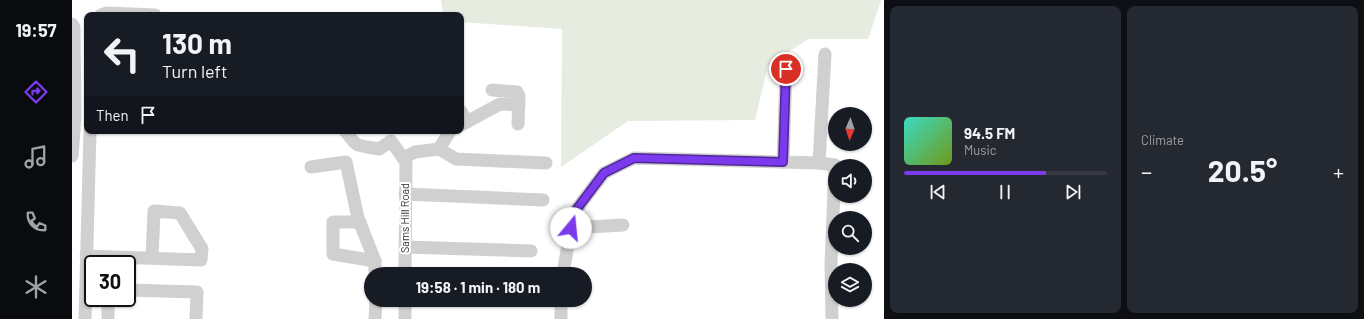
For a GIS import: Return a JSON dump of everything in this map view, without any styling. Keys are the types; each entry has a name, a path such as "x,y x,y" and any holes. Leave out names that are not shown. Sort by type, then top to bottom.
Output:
{"street":[{"path":"72,24 74,27 75,116 72,156"},
{"path":"819,163 825,54"},
{"path":"783,162 786,69"},
{"path":"492,90 517,92 519,96 518,124"},
{"path":"464,120 500,104 519,105"},
{"path":"86,255 90,134"},
{"path":"347,134 358,145 367,148 379,148 388,136 404,160 415,152 439,149 456,159 546,163"},
{"path":"439,149 448,134"},
{"path":"564,267 573,214 604,173 634,158 819,163 834,165 831,264 832,319"},
{"name":"Sams Hill Road","path":"404,160 405,267"},
{"path":"311,167 346,162 358,218 375,267"},
{"path":"405,194 544,200"},
{"path":"136,258 201,260 202,250 180,213 154,210 152,258"},
{"path":"360,222 333,222 333,254 372,267"},
{"path":"571,228 622,225"},
{"path":"405,248 532,251"},
{"path":"136,290 197,292 196,319"},
{"path":"85,307 85,319"},
{"path":"108,307 108,319"},
{"path":"375,319 376,307"},
{"path":"405,307 405,319"},
{"path":"561,319 562,307"}],"shaded area":[{"path":"441,0 881,0 868,39 808,39 768,66 755,120 628,121 561,167 562,29 464,22 464,12 443,12"}],"route":[{"path":"571,228 573,214 604,173 634,158 783,162 786,69"}]}
